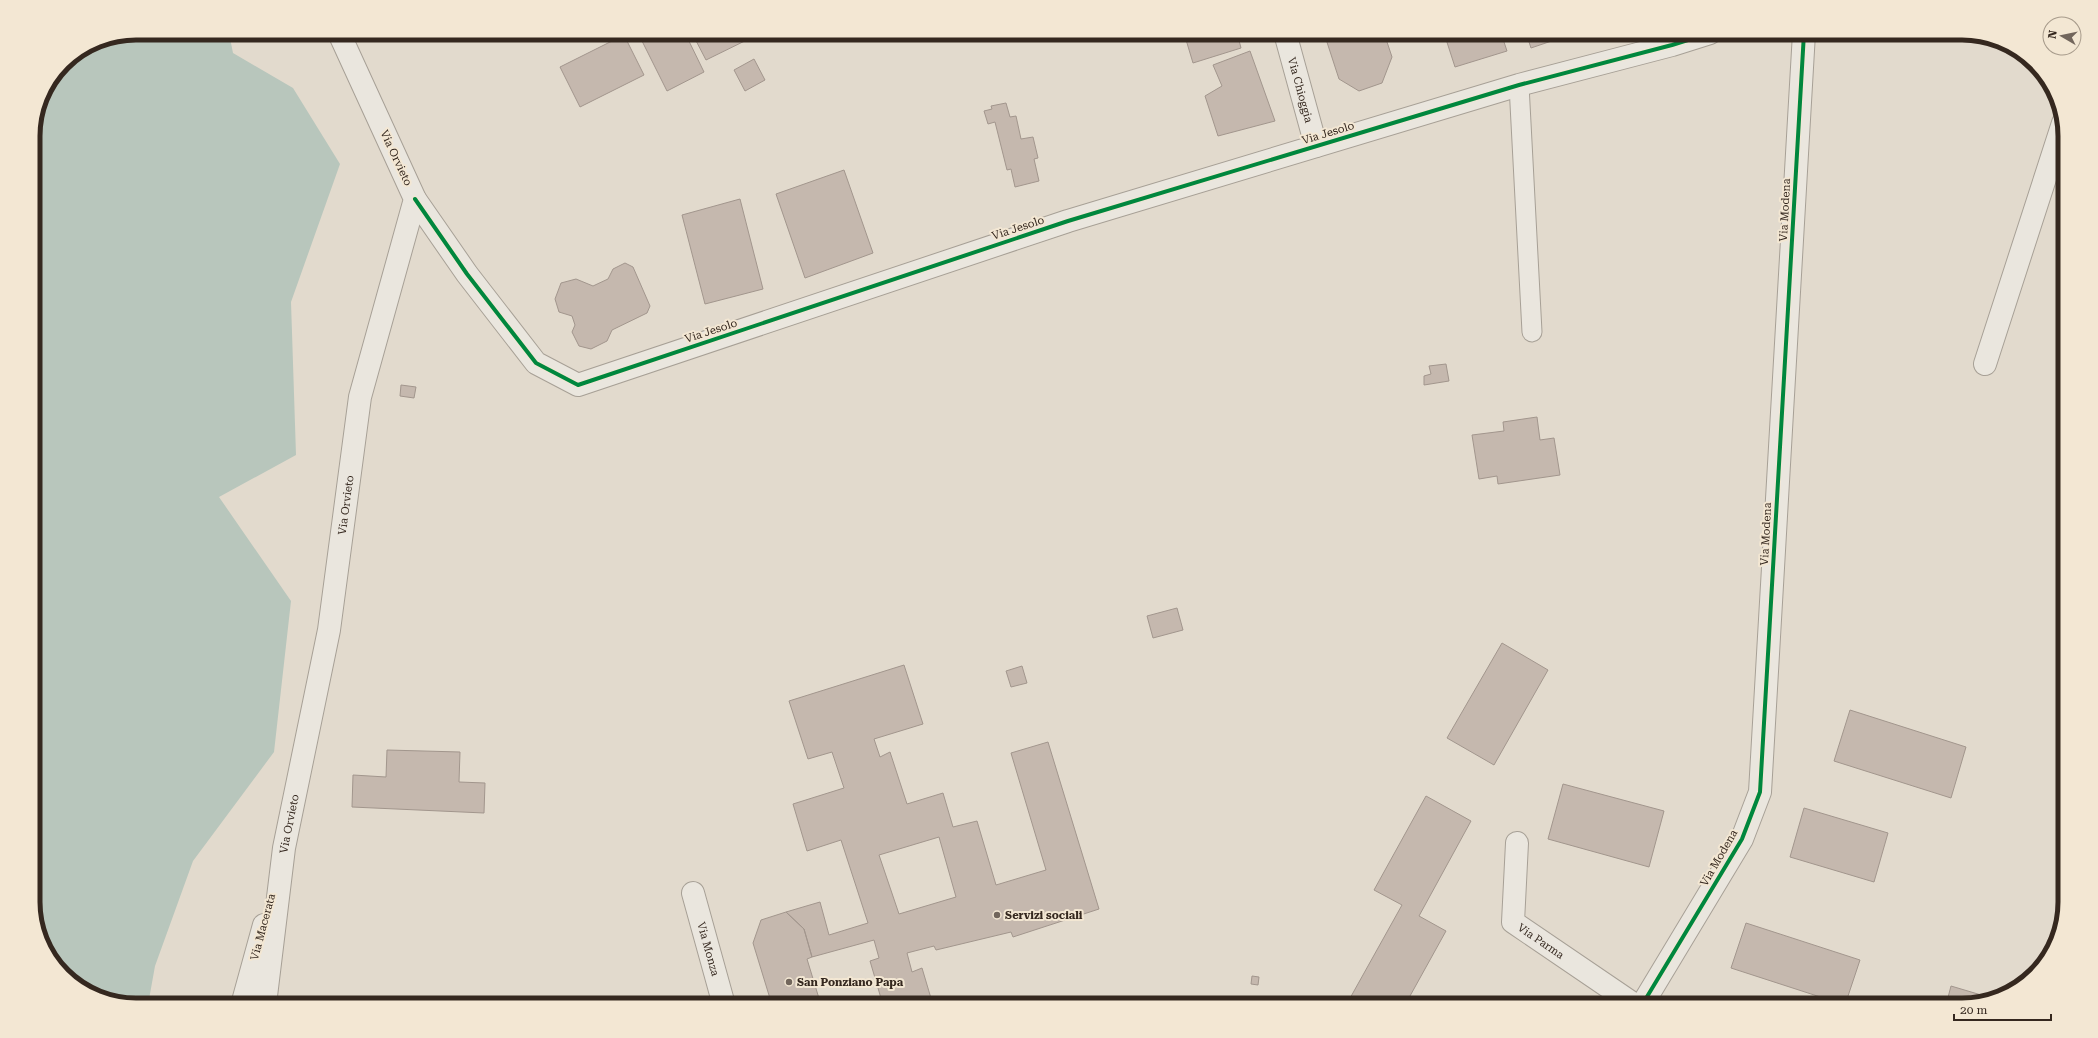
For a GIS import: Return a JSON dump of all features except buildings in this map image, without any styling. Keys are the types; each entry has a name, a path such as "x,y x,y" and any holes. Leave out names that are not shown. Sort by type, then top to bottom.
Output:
{"street":[{"name":"Via Orvieto","path":"267,998 284,848 330,630 360,397 415,199 342,40"},
{"name":"Via Chioggia","path":"1287,40 1316,146"},
{"name":"Via Jesolo","path":"415,199 467,274 536,363 578,385 1068,221 1519,85 1688,40"},
{"name":"Via Modena","path":"1646,998 1742,839 1760,792 1804,40"},
{"path":"1984,364 2058,138"},
{"name":"Via Parma","path":"1517,843 1513,922 1625,998"},
{"name":"Via Macerata","path":"244,998 284,848"},
{"name":"Via Monza","path":"693,893 722,998"}],"lane":[{"path":"1519,85 1532,332"}],"shaded area":[{"path":"130,40 230,40 233,53 293,88 340,164 291,302 296,455 219,497 291,601 274,752 193,861 155,966 149,998 111,995 93,988 73,974 56,955 45,933 40,908 40,130 43,111 47,99 56,83 68,68 77,60 99,47"}],"cycle path":[{"path":"415,199 467,274 536,363 578,385 1068,221 1519,85 1688,40"},
{"path":"1646,998 1742,839 1760,792 1804,40"}],"place":[{"name":"Servizi sociali","path":"997,915"},
{"name":"San Ponziano Papa","path":"789,982"}]}
